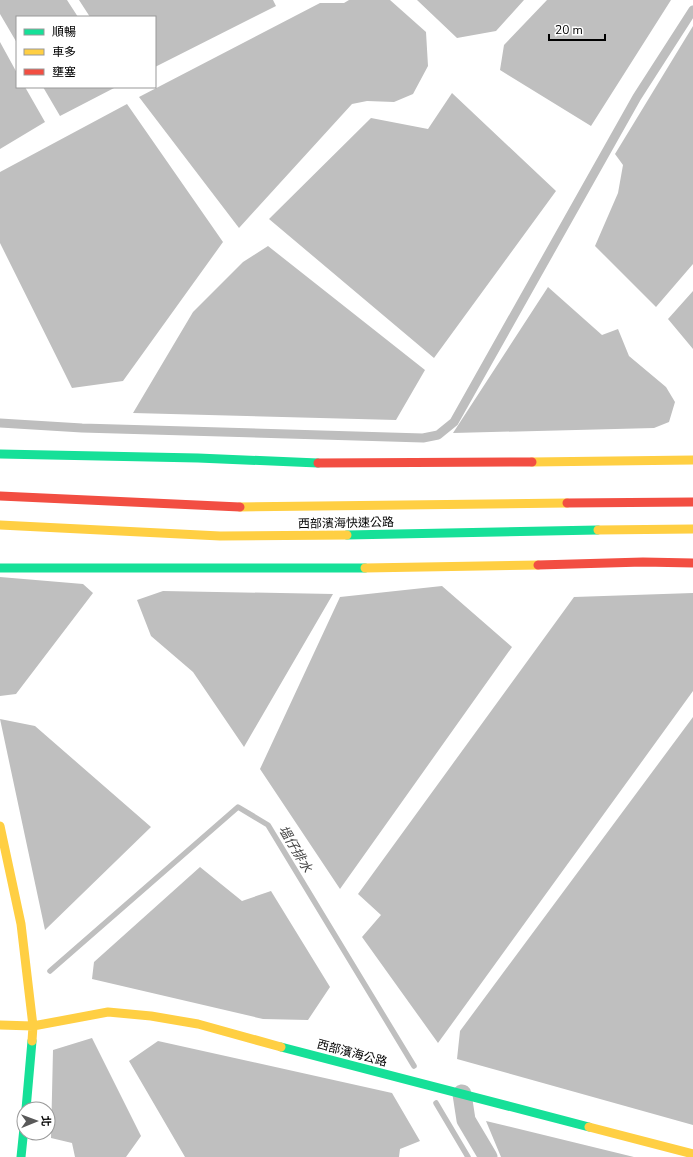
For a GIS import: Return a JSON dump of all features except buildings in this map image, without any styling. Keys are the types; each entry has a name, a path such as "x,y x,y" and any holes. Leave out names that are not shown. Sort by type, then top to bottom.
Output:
{"main road":[{"path":"0,454 198,458 343,464 693,460"},
{"name":"西部濱海快速公路","path":"0,496 221,507 693,502"},
{"name":"西部濱海快速公路","path":"0,525 220,536 494,533 647,528 693,529"},
{"path":"0,568 446,568 643,562 693,563"},
{"path":"0,826 21,924 33,1026 27,1101"},
{"name":"西部濱海公路","path":"0,1025 33,1026 108,1012 151,1016 198,1024 693,1154"},
{"path":"21,1157 23,1141"}],"street":[{"path":"462,1094 466,1120 488,1157"}],"lane":[{"path":"0,423 82,428 408,438 423,438 438,434 454,422 637,97 693,10"}],"shaded area":[{"path":"0,0 67,0 77,16 16,16 16,41 0,14"},
{"path":"79,0 273,0 276,6 156,66 156,16 89,16"},
{"path":"349,0 390,0 426,32 428,66 413,94 394,102 367,101 352,104 239,228 139,97 320,3 344,3"},
{"path":"417,0 524,0 496,31 457,38"},
{"path":"547,0 671,0 591,126 500,70 504,45"},
{"path":"693,26 693,264 656,307 595,246 618,193 623,165 615,154"},
{"path":"0,42 16,71 16,88 26,88 45,122 0,149"},
{"path":"44,88 114,88 60,116"},
{"path":"452,93 556,191 434,358 269,219 371,118 428,129"},
{"path":"127,104 223,242 123,381 72,388 0,243 0,172"},
{"path":"268,246 425,370 396,420 133,413 193,312 243,262"},
{"path":"548,287 602,335 618,329 629,356 666,387 675,402 669,422 654,428 453,433"},
{"path":"693,291 693,349 668,319"},
{"path":"0,577 83,584 93,593 16,694 0,696"},
{"path":"442,586 512,647 340,889 260,769 340,597"},
{"path":"163,591 333,594 244,747 193,672 151,636 137,600"},
{"path":"693,593 693,691 438,1043 362,937 381,915 358,894 574,597"},
{"path":"693,717 693,1125 457,1059 460,1031"},
{"path":"0,719 35,726 151,827 45,930"},
{"path":"200,867 242,901 271,891 330,987 308,1020 263,1019 92,979 94,962"},
{"path":"92,1038 141,1136 126,1157 75,1157 72,1143 56,1139 56,1101 52,1101 53,1050"},
{"path":"158,1041 392,1093 420,1141 400,1149 399,1157 185,1157 129,1061"},
{"path":"486,1121 634,1157 501,1157"}],"waterway":[{"name":"塭仔排水","path":"50,971 238,807 268,825 414,1066"},
{"name":"塭仔排水","path":"436,1103 468,1157"}],"traffic: fast":[{"path":"0,454 198,458 318,463"},
{"path":"347,535 598,530"},
{"path":"0,568 365,568"},
{"path":"27,1101 32,1041"},
{"path":"281,1047 589,1127"},
{"path":"21,1157 23,1141"}],"traffic: slow":[{"path":"532,462 693,460"},
{"path":"240,507 567,503"},
{"path":"0,525 220,536 347,535"},
{"path":"598,530 693,529"},
{"path":"365,568 538,565"},
{"path":"0,826 21,924 33,1026 32,1041"},
{"path":"0,1025 33,1026 108,1012 151,1016 198,1024 281,1047"},
{"path":"589,1127 693,1154"}],"traffic: jam":[{"path":"318,463 532,462"},
{"path":"0,496 240,507"},
{"path":"567,503 693,502"},
{"path":"538,565 643,562 693,563"}]}
